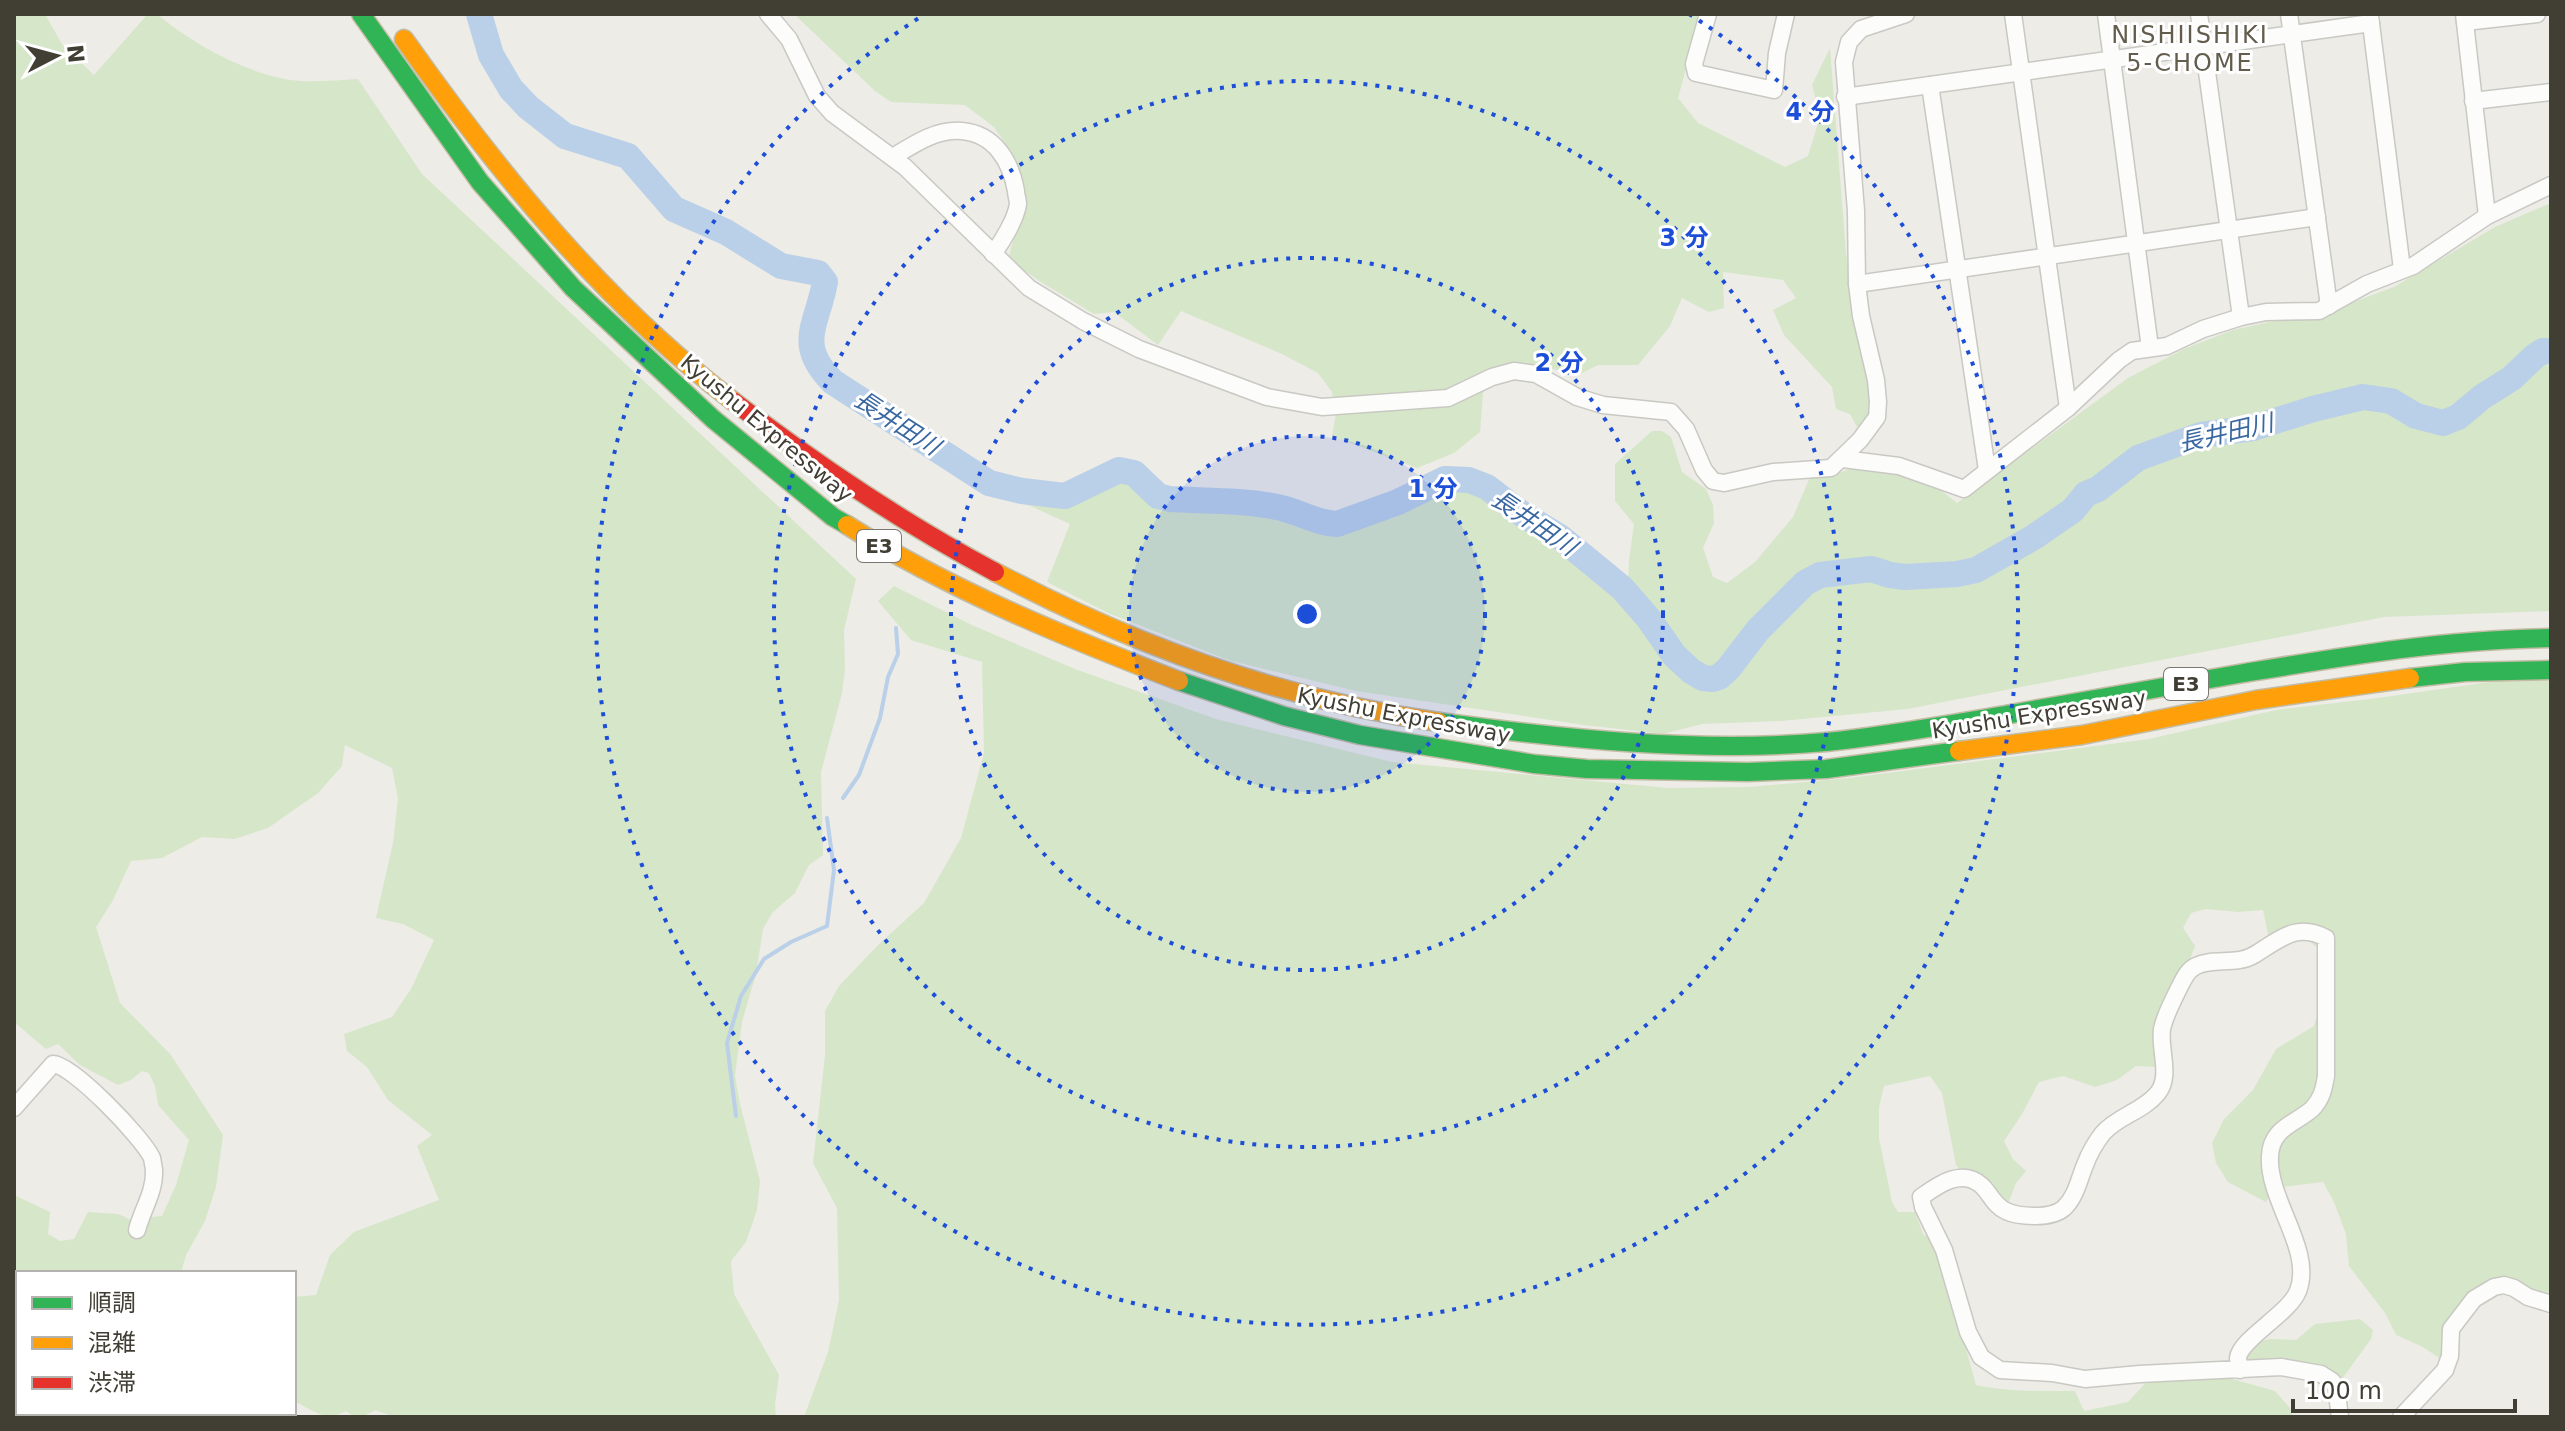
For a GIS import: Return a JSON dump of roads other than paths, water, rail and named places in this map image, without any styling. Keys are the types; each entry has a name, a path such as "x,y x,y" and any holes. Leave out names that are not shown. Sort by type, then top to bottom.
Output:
{"highway":[{"name":"Kyushu Expressway","path":"361,14 480,182 573,288 713,419 833,517 883,548 963,589 1122,658 1208,692 1284,716 1360,735 1534,764 1587,769 1748,772 1826,769 2082,735 2256,700 2344,686 2465,672 2551,670"},
{"name":"Kyushu Expressway","path":"394,26 500,168 596,277 648,331 813,463 887,512 987,568 1062,605 1142,642 1290,691 1368,710 1511,731 1657,743 1823,742 1922,729 2339,657 2447,644 2551,638"}],"street":[{"path":"768,14 789,39 817,96 832,113 893,157 1029,288 1110,335 1267,397 1322,407 1448,398 1503,373 1525,371 1577,397 1603,405 1671,412 1686,429 1704,470 1717,482 1773,472 1831,468 1843,459 1877,417 1876,380 1857,284 1856,211 1844,62 1849,42 1861,29 1906,14"},
{"path":"1708,14 1694,64 1696,73 1774,90 1777,53 1786,14"},
{"path":"2013,14 2068,408"},
{"path":"2106,14 2150,348"},
{"path":"2199,14 2241,317"},
{"path":"2289,14 2329,306"},
{"path":"2487,216 2464,18 2537,14"},
{"path":"1845,97 2292,34 2370,18 2402,269"},
{"path":"1930,85 1987,470"},
{"path":"2473,101 2551,92"},
{"path":"893,157 928,136 960,131 975,134 1003,153 1013,171 1018,204 1004,240 993,254"},
{"path":"1843,459 1899,466 1964,489 2068,408 2132,351 2167,346 2203,329 2241,317 2266,312 2319,311 2367,284 2413,266 2487,216 2551,185"},
{"path":"1857,284 2317,217"},
{"path":"2240,1370 2238,1358 2244,1346 2281,1314 2297,1294 2301,1282 2296,1244 2274,1192 2269,1154 2278,1132 2312,1109 2322,1095 2326,1076 2326,938 2315,932 2291,933 2246,960 2196,966 2187,974 2162,1027 2163,1083 2157,1094 2105,1131 2086,1162 2072,1200 2063,1209 2053,1215 2039,1216 2006,1211 1980,1185 1960,1178 1939,1184 1921,1197 1944,1250 1968,1332 1981,1357 2000,1370 2052,1373 2085,1379 2140,1374 2240,1370 2281,1367 2321,1374 2332,1381 2336,1387 2340,1417"},
{"path":"14,1108 53,1064 64,1066 109,1104 152,1158 152,1190 137,1230"},
{"path":"2401,1417 2445,1370 2450,1356 2451,1329 2474,1299 2485,1291 2504,1285 2551,1304"}],"waterway":[{"name":"長井田川","path":"479,14 491,55 511,89 528,107 565,136 628,156 674,209 726,232 781,266 818,273 825,282 814,323 812,345 821,369 833,382 989,483 1065,496 1119,470 1134,473 1158,496 1170,499 1264,505 1337,524 1398,502 1445,479 1469,480 1487,487 1522,514 1560,537 1622,588 1674,655 1703,678 1719,677 1758,630 1805,583 1820,575 1871,569 1905,577 1976,570 2034,537 2073,510 2086,494 2098,489 2138,458 2201,435 2253,428 2363,397 2391,401 2416,416 2443,423 2458,417 2512,378 2535,356 2551,351"},
{"path":"843,798 859,775 880,718 888,677 898,654 896,628"},
{"path":"736,1116 727,1043 741,996 764,959 791,942 827,926 834,870 827,818"}],"district":[{"name":"NISHIISHIKI 5-CHOME","path":"2190,49"}]}
